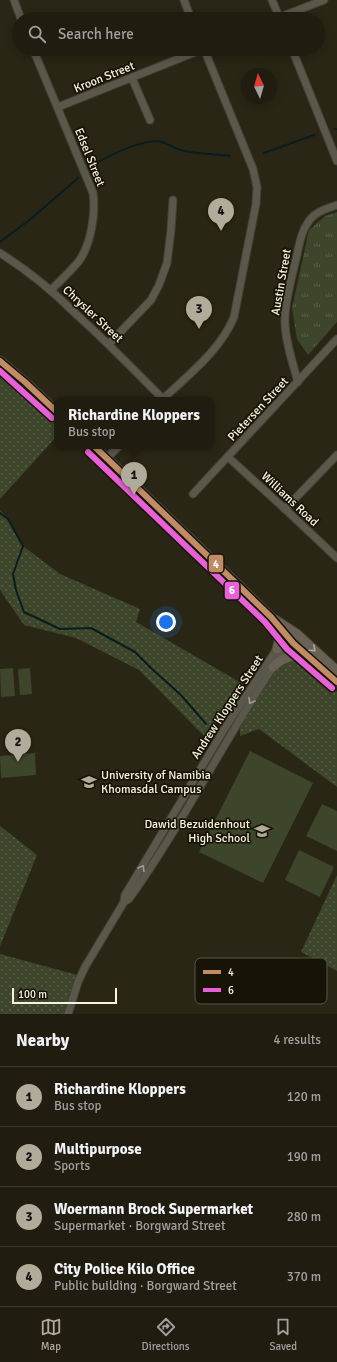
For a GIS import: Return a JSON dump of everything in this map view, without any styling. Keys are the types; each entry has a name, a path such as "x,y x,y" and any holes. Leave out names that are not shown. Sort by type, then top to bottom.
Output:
{"main road":[{"path":"0,361 54,409"},
{"path":"97,449 291,635 337,682"},
{"path":"271,617 277,626 280,637 277,649"},
{"path":"277,626 337,670"},
{"path":"273,666 286,658 296,655 303,657 322,668"}],"street":[{"path":"14,0 18,12"},
{"path":"184,0 188,12"},
{"path":"272,0 276,12"},
{"path":"293,12 324,0"},
{"name":"Edsel Street","path":"37,56 93,193 94,208 90,236 84,252 79,261 51,290"},
{"name":"Kroon Street","path":"58,107 186,56"},
{"path":"166,397 216,346 230,328 234,317 256,204 256,179 253,169 206,56"},
{"path":"295,56 337,161"},
{"path":"132,78 150,120"},
{"path":"109,344 151,300 159,285 167,263 173,200"},
{"name":"Austin Street","path":"298,382 285,325 291,280 301,238 306,224 318,212 337,205"},
{"name":"Chrysler Street","path":"0,253 31,274 51,290 109,344 160,397"},
{"name":"Pietersen Street","path":"193,494 337,339"},
{"path":"107,458 116,449"},
{"path":"285,508 337,455"},
{"name":"Williams Road","path":"228,457 285,508 337,558"},
{"name":"Andrew Kloppers Street","path":"69,1013 78,982 85,967 124,902 125,895 225,728 277,649 291,635"},
{"name":"Andrew Kloppers Street","path":"124,902 129,899 162,850 291,635"},
{"path":"69,1013 77,1014"}],"green space":[{"path":"337,212 337,322 308,355 297,339 292,308 309,230 325,216"},
{"path":"0,361 54,409 54,439 0,499"},
{"path":"0,510 8,519 23,546 60,574 140,609 136,622 243,684 206,738 139,670 76,638 24,625 0,590"},
{"path":"287,662 298,662 308,666 337,692 337,787 259,729 240,736 240,726 260,694 275,672 281,665"},
{"path":"13,668 15,696 1,697 0,669"},
{"path":"30,668 32,694 20,695 18,669"},
{"path":"250,751 313,783 263,883 199,852"},
{"path":"35,753 36,775 1,778 0,756"},
{"path":"322,804 337,811 337,851 306,836"},
{"path":"0,826 37,855 0,946"},
{"path":"299,850 334,867 320,897 285,880"},
{"path":"337,875 337,971 327,966 327,958 312,958 301,952"},
{"path":"0,954 81,976 68,1014 0,1014"}],"waterway":[{"path":"264,153 314,135"},
{"path":"90,167 138,144 155,141 163,142 184,151 230,156"},
{"path":"0,242 32,218 78,178"},
{"path":"0,513 8,519 23,546 13,574 16,590 24,612 60,629 91,628 135,652 181,695 206,724"}],"transit line":[{"name":"4","path":"0,361 54,409"},
{"name":"6","path":"0,371 52,418"},
{"name":"4","path":"97,449 271,617 293,643 337,682"},
{"name":"6","path":"88,452 265,622 287,649 332,688"}],"place":[{"name":"City Police Kilo Office","path":"221,231"},
{"name":"Woermann Brock Supermarket","path":"199,329"},
{"name":"Richardine Kloppers","path":"134,495"},
{"name":"Multipurpose","path":"18,762"},
{"name":"University of Namibia Khomasdal Campus","path":"89,782"},
{"name":"Dawid Bezuidenhout High School","path":"262,831"}]}
